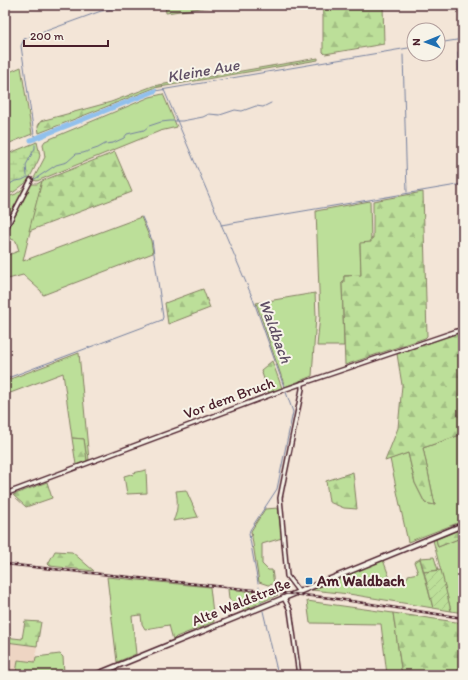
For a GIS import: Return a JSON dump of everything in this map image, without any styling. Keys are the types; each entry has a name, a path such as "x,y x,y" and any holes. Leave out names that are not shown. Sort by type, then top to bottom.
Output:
{"street":[{"path":"5,230 31,180"},
{"name":"Vor dem Bruch","path":"5,494 302,383 463,328"},
{"path":"299,592 287,576 280,498 302,383"},
{"name":"Alte Waldstraße","path":"95,675 463,525"},
{"path":"284,598 290,610 299,675"}],"shaded area":[{"path":"6,642 37,646 35,662 18,660 16,675 5,675"}],"green space":[{"path":"165,5 221,5 166,13"},
{"path":"323,5 383,5 384,44 325,54 323,52"},
{"path":"318,58 318,60 154,88 39,133 38,126 41,121 111,102 153,86"},
{"path":"21,67 32,134 5,145 5,74"},
{"path":"163,94 177,127 160,131 37,181 33,180 45,157 43,144 45,141 150,97"},
{"path":"37,142 40,155 28,181 14,192 5,195 5,155"},
{"path":"115,152 132,192 29,231 42,181"},
{"path":"42,181 23,261 141,217 151,241 153,253 43,295 41,291 23,275 8,279 5,282 5,256 19,251 16,241 5,236 5,233 31,184 37,184"},
{"path":"25,187 5,225 5,198 16,194"},
{"path":"423,192 427,336 425,338 345,365 342,283 344,282 344,276 361,275 360,243 371,242 371,239 373,238 373,201"},
{"path":"370,201 371,242 360,244 361,276 344,276 344,283 342,283 344,346 317,346 320,316 316,211"},
{"path":"203,289 210,308 168,324 165,303"},
{"path":"315,293 316,316 312,376 285,387 256,303"},
{"path":"463,331 463,434 423,448 435,505 425,503 415,483 408,453 385,461 398,428 402,385 397,354"},
{"path":"79,353 89,460 87,461 84,439 72,438 63,373 5,395 5,381"},
{"path":"272,361 282,388 269,394 261,370"},
{"path":"463,434 463,521 408,542 390,459 408,453 415,483 425,503 435,505 423,448"},
{"path":"72,438 84,439 87,461 76,465"},
{"path":"146,470 147,493 127,494 124,476"},
{"path":"353,472 357,509 344,508 329,502 326,481"},
{"path":"47,482 52,498 26,507 13,495"},
{"path":"186,490 198,517 173,521 177,506 176,491"},
{"path":"278,508 282,538 262,544 262,564 268,570 272,570 274,584 268,585 259,582 251,531 265,509"},
{"path":"463,528 463,537 438,547 436,539"},
{"path":"463,537 463,613 451,611 433,540 436,539 438,547"},
{"path":"55,551 72,552 94,571 50,566 48,564"},
{"path":"434,557 438,570 424,572 420,558"},
{"path":"420,559 433,608 349,594 312,590 383,560 391,581 408,577 408,575 418,573 414,562"},
{"path":"441,570 451,611 433,608 424,572"},
{"path":"107,577 210,587 214,622 176,637 173,640 169,625 145,629 142,624 141,615 132,616 136,654 117,662"},
{"path":"228,589 278,595 244,610 229,599"},
{"path":"307,601 393,613 402,675 387,675 381,624 310,623"},
{"path":"393,613 463,623 463,675 402,675"},
{"path":"25,621 41,622 37,646 6,642 5,645 5,637 22,639"},
{"path":"60,654 63,657 64,673 60,675 16,674 18,660 35,662 36,657"}],"waterway":[{"path":"35,141 21,46 24,39 101,11 136,5"},
{"name":"Kleine Aue","path":"446,42 463,39"},
{"name":"Kleine Aue","path":"155,91 406,48"},
{"path":"458,52 462,184"},
{"path":"403,55 407,192"},
{"name":"Waldbach","path":"164,90 253,299 293,412 277,489 250,530 249,534 258,583"},
{"name":"Kleine Aue","path":"31,140 155,91"},
{"path":"5,187 15,181 28,177 35,179 56,165 67,162 76,154 98,148 105,144 113,143 124,138 127,134 144,130 149,126 161,122 182,121 203,117 209,114 220,115 235,110 242,111 256,106 263,107 271,103"},
{"path":"27,176 26,165 35,148 35,145"},
{"path":"221,225 463,184"},
{"path":"5,379 162,320 163,317 152,240 142,217"},
{"name":"Waldbach","path":"259,592 260,599"},
{"path":"263,611 278,675"}],"railway":[{"path":"5,564 331,598 463,618"}],"place":[{"name":"Am Waldbach","path":"309,581"}]}
